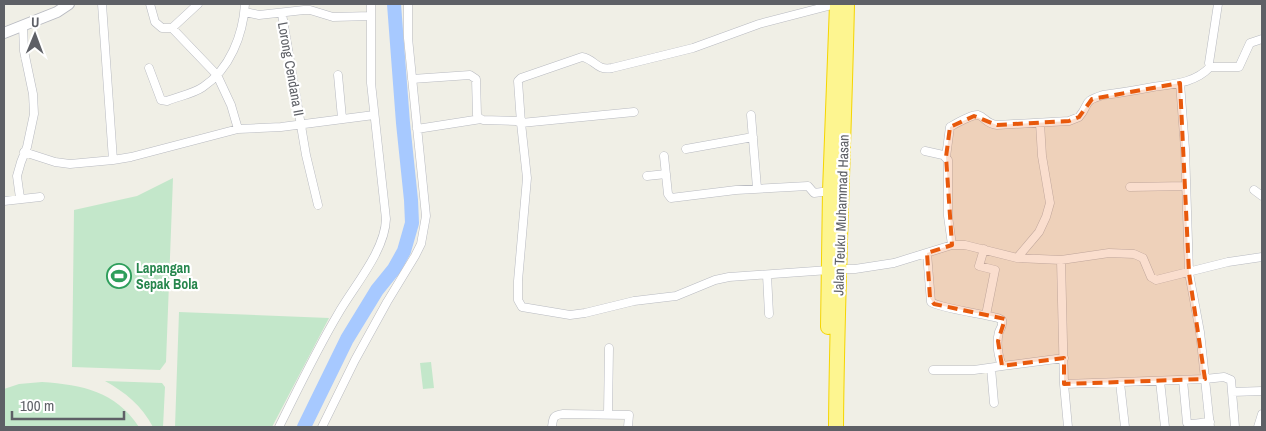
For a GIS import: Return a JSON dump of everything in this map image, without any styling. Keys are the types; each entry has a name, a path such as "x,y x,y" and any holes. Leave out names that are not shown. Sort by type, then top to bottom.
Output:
{"highway":[{"name":"Jalan Teuku Muhammad Hasan","path":"826,427 833,329 841,45 836,4"},
{"name":"Jalan Teuku Muhammad Hasan","path":"835,269 830,191 841,45 847,4"},
{"name":"Jalan Teuku Muhammad Hasan","path":"833,329 836,427"}],"street":[{"path":"4,33 23,26 56,8 69,4"},
{"path":"102,4 113,160"},
{"path":"150,4 155,22 162,28 172,28 198,4"},
{"path":"149,68 161,100 165,101 203,87 225,65 234,50 242,25 245,4"},
{"path":"279,427 333,322 383,239 386,230 374,115 371,4"},
{"path":"322,427 355,360 421,244 426,216 408,38 408,4"},
{"path":"836,4 759,24 693,48 612,68 600,68 582,57 521,78 517,83 527,178 518,281 518,300 522,307 570,315 578,314 634,301 676,296 714,280 729,277 855,269 894,263 952,245 965,245 1017,258 1062,260 1109,252 1134,254 1143,258 1153,279 1189,273 1228,262 1262,257"},
{"path":"1210,67 1218,4"},
{"path":"244,12 259,15 310,10 333,17 371,16"},
{"name":"Lorong Cendana II","path":"282,14 300,124 318,204"},
{"path":"20,198 17,176 29,140 34,114 33,94 24,51 23,26"},
{"path":"172,28 216,75 231,104 238,129"},
{"path":"952,245 948,216 948,160 946,157 950,127 974,116 982,117 990,124 997,125 1040,124 1075,119 1082,114 1087,102 1103,95 1180,83 1197,78 1210,67 1240,67 1250,43 1262,39"},
{"path":"338,76 342,118"},
{"path":"412,79 474,76 476,79 477,115 481,119"},
{"path":"1180,83 1185,149 1189,273 1203,356 1210,425 1187,422 1183,380"},
{"path":"417,129 481,119 521,123 634,112"},
{"path":"24,152 55,162 70,164 113,160 238,129 263,129 374,115"},
{"path":"751,115 758,188"},
{"path":"1017,258 1039,232 1050,203 1042,156 1040,124"},
{"path":"686,149 753,137"},
{"path":"925,151 940,153 946,157"},
{"path":"664,156 670,198 758,188 807,186 814,193 830,191"},
{"path":"646,176 666,174"},
{"path":"1130,187 1186,186"},
{"path":"1254,190 1262,196"},
{"path":"4,200 40,197"},
{"path":"984,249 979,266 995,270 986,315"},
{"path":"927,253 931,302 938,306 1000,318 1003,322 999,332 998,351 1002,366"},
{"path":"1062,260 1064,384 1068,427"},
{"path":"768,275 769,314"},
{"path":"608,414 609,348"},
{"path":"933,370 991,368 1064,358"},
{"path":"991,368 994,403"},
{"path":"1064,384 1228,378 1231,380 1235,427"},
{"path":"1160,381 1165,427"},
{"path":"1120,383 1125,427"},
{"path":"1232,392 1262,391"},
{"path":"552,427 552,418 558,414 629,415 628,427"},
{"path":"1258,427 1262,414"}],"highlighted area":[{"path":"1180,83 1189,273 1205,379 1064,384 1064,358 1002,366 998,341 1005,319 934,304 930,298 927,253 952,245 946,157 950,127 974,116 997,125 1069,121 1079,117 1092,99"}],"green space":[{"name":"Lapangan Sepak Bola","path":"173,178 166,362 160,370 72,367 74,210 137,196"},
{"path":"179,312 329,318 272,427 175,427"},
{"path":"431,362 434,388 423,389 420,363"},
{"path":"105,381 162,383 165,387 163,427 153,427 149,419 132,400"},
{"path":"42,382 71,385 97,392 119,405 139,427 4,427 4,389 19,384"}],"waterway":[{"path":"304,427 347,339 404,251 412,223 394,4"}],"place":[{"name":"Lapangan Sepak Bola","path":"119,276"}]}
